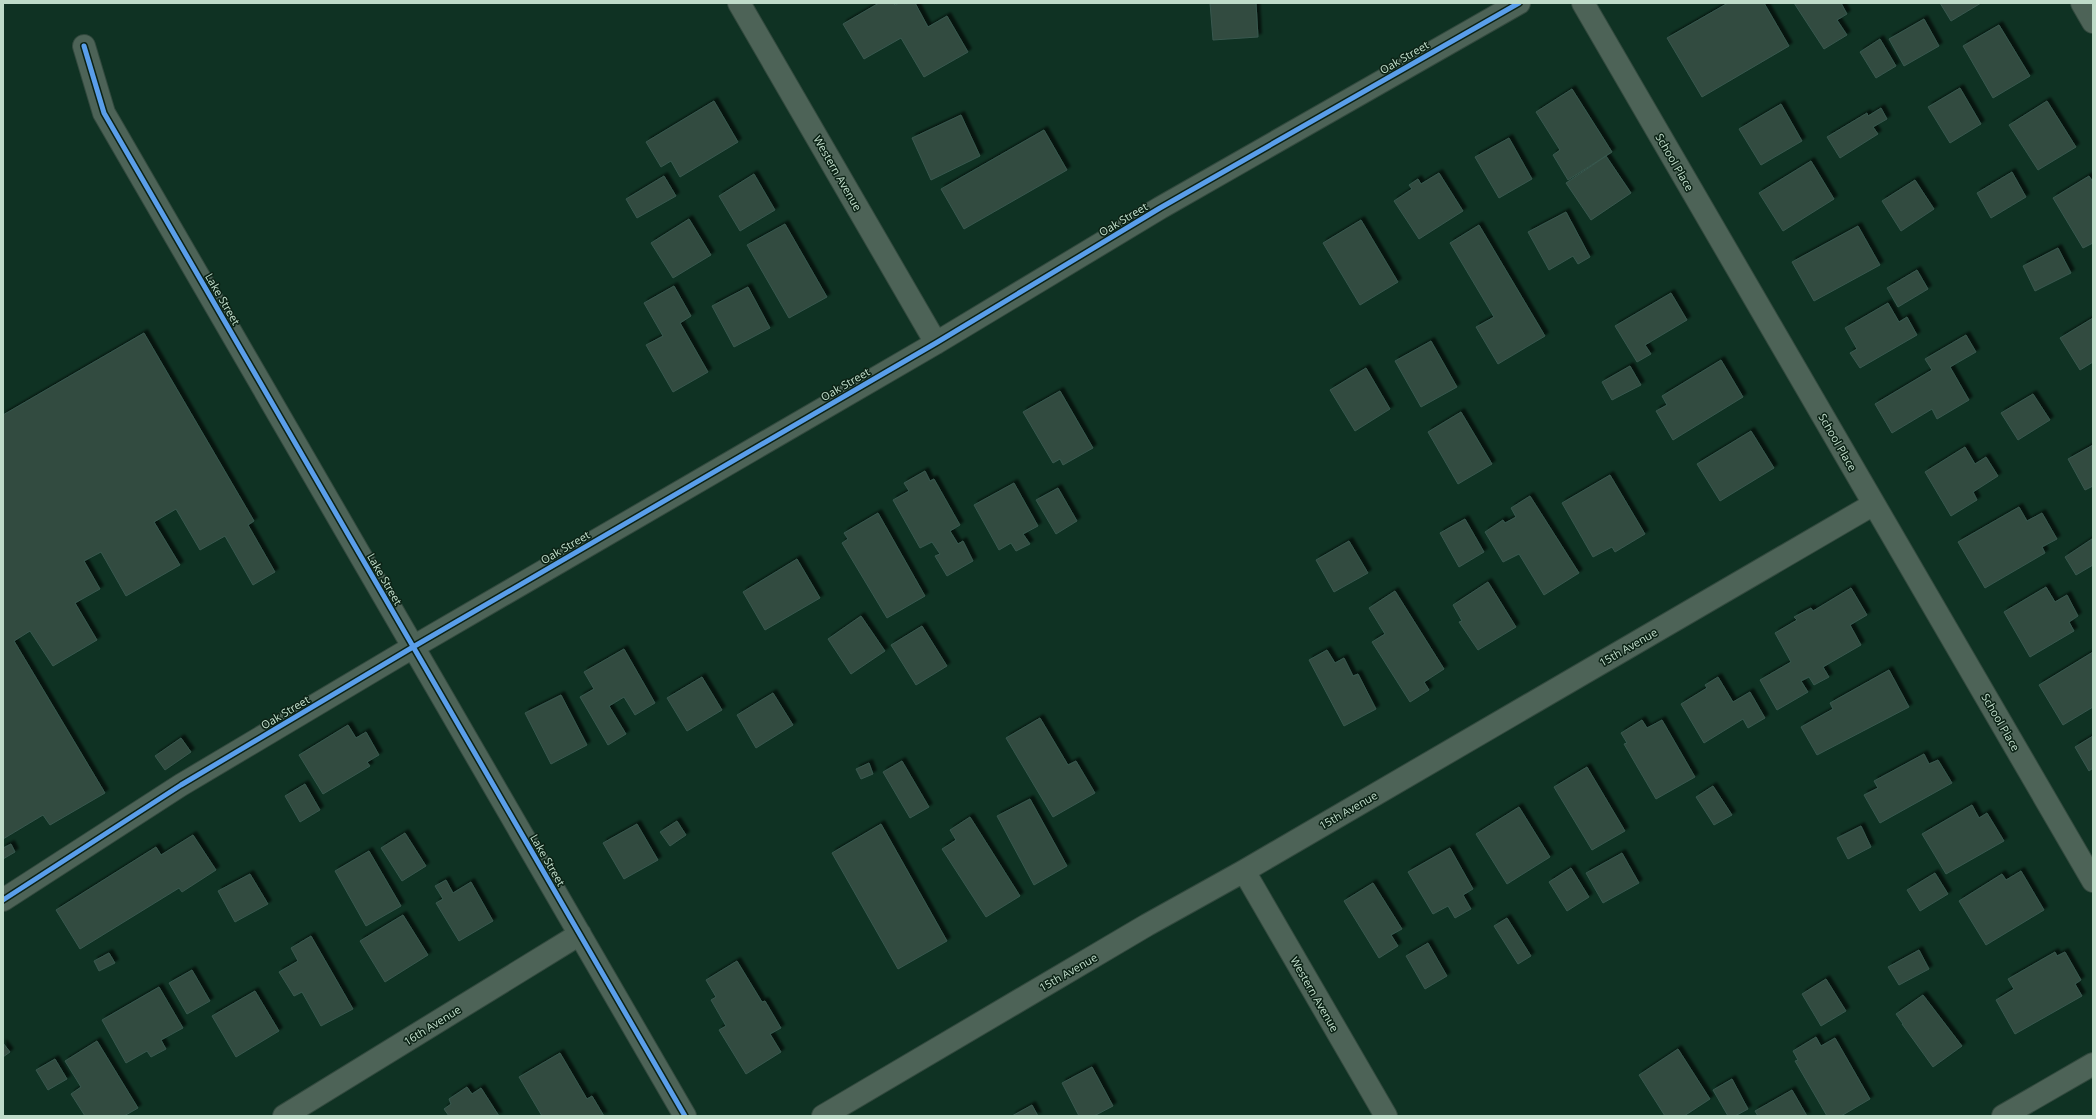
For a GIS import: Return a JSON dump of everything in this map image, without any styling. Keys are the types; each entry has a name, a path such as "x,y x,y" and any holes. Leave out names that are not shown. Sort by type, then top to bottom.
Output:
{"street":[{"name":"Western Avenue","path":"739,3 936,343"},
{"name":"Oak Street","path":"3,900 181,785 413,647 936,343 1160,208 1519,3"},
{"name":"School Place","path":"1583,3 2093,881"},
{"path":"2082,3 2093,22"},
{"name":"Lake Street","path":"84,46 104,113 685,1116"},
{"name":"15th Avenue","path":"823,1116 1166,914 1244,872 1874,504"},
{"name":"Western Avenue","path":"1244,872 1386,1116"},
{"name":"16th Avenue","path":"284,1116 580,934"},
{"path":"2004,1116 2093,1064"}],"building":[{"path":"879,3 893,3 895,5 899,3 915,3 928,27 947,16 968,52 924,77 901,38 864,59 843,24"},
{"path":"1210,3 1256,3 1258,37 1213,40"},
{"path":"1728,3 1764,3 1789,46 1702,97 1667,38"},
{"path":"1794,3 1841,3 1847,14 1837,20 1847,35 1824,49"},
{"path":"1940,3 1981,3 1951,21"},
{"path":"1924,19 1939,46 1904,66 1889,39"},
{"path":"1999,25 2030,76 1993,98 1963,46"},
{"path":"1880,39 1896,66 1876,78 1860,52"},
{"path":"1960,88 1981,124 1950,143 1928,107"},
{"path":"1572,89 1612,152 1568,180 1553,155 1560,150 1536,112"},
{"path":"714,101 738,142 680,177 671,161 661,167 646,142"},
{"path":"2047,101 2076,147 2038,170 2009,125"},
{"path":"1781,104 1802,141 1761,165 1739,129"},
{"path":"1881,108 1887,119 1873,127 1878,134 1840,158 1827,137 1867,113 1868,116"},
{"path":"961,115 980,156 931,180 912,138"},
{"path":"1044,130 1067,170 964,229 941,189"},
{"path":"1509,138 1532,179 1499,198 1475,157"},
{"path":"1606,156 1631,193 1591,220 1566,183"},
{"path":"1811,161 1834,199 1783,231 1759,193"},
{"path":"2012,172 2026,197 1991,218 1977,193"},
{"path":"1439,173 1463,211 1419,239 1394,201 1412,189 1409,185 1418,179 1421,184"},
{"path":"754,174 775,210 740,231 719,196"},
{"path":"664,176 676,196 637,218 626,199"},
{"path":"2089,176 2093,182 2093,243 2083,248 2053,198"},
{"path":"1915,180 1934,209 1901,231 1882,201"},
{"path":"1566,212 1590,257 1578,264 1573,256 1549,270 1528,232"},
{"path":"689,219 711,255 673,278 651,243"},
{"path":"1361,220 1398,282 1360,305 1323,243"},
{"path":"785,224 827,297 789,318 747,245"},
{"path":"1479,225 1545,336 1498,364 1476,327 1494,317 1450,243"},
{"path":"1858,226 1880,265 1814,301 1792,262"},
{"path":"2058,248 2071,273 2035,291 2023,266"},
{"path":"1917,270 1928,289 1898,307 1887,288"},
{"path":"674,286 691,316 680,323 708,372 673,392 646,345 663,336 644,303"},
{"path":"748,287 770,328 734,347 712,306"},
{"path":"1671,293 1687,320 1645,345 1651,354 1637,362 1615,326"},
{"path":"1888,303 1899,322 1907,317 1917,335 1860,368 1850,353 1857,349 1845,328"},
{"path":"2093,318 2093,362 2080,370 2060,338"},
{"path":"144,333 254,521 248,525 275,572 253,585 225,536 200,550 176,509 154,522 180,565 126,596 101,552 84,561 100,589 75,603 97,640 53,666 30,631 14,641 105,793 50,825 43,815 3,839 3,415"},
{"path":"1966,335 1976,352 1950,367 1969,400 1937,419 1932,409 1892,433 1875,404 1932,370 1925,359"},
{"path":"1431,341 1457,387 1421,407 1395,361"},
{"path":"1721,360 1743,397 1673,440 1656,411 1667,405 1662,396"},
{"path":"1630,366 1641,385 1612,400 1602,382"},
{"path":"1366,368 1390,409 1355,431 1330,390"},
{"path":"1060,391 1093,448 1063,465 1060,459 1053,463 1023,412"},
{"path":"2033,394 2050,420 2018,440 2001,413"},
{"path":"1461,412 1492,464 1458,484 1428,432"},
{"path":"1751,431 1774,468 1720,501 1697,464"},
{"path":"2093,445 2093,486 2085,490 2068,459"},
{"path":"1965,447 1975,464 1986,457 1998,476 1973,492 1977,500 1951,516 1925,472"},
{"path":"925,471 930,481 934,479 960,525 950,531 958,544 963,541 973,561 947,576 935,556 940,554 932,542 920,548 893,500 909,491 904,483"},
{"path":"1610,475 1645,534 1615,552 1612,547 1593,557 1562,503"},
{"path":"1014,483 1038,526 1023,534 1030,544 1016,551 1011,543 999,550 974,505"},
{"path":"1058,488 1077,521 1056,534 1036,500"},
{"path":"1530,496 1579,573 1544,595 1519,554 1503,562 1485,532 1503,520 1505,523 1516,517 1511,508"},
{"path":"2019,507 2027,521 2042,513 2057,539 2042,547 2045,553 1985,588 1958,542"},
{"path":"878,513 925,596 887,618 842,543 848,539 844,533"},
{"path":"1465,519 1484,552 1459,567 1440,533"},
{"path":"2092,539 2093,565 2076,575 2065,557"},
{"path":"1349,541 1368,573 1334,592 1316,560"},
{"path":"797,559 820,598 765,630 743,592"},
{"path":"1488,582 1516,627 1478,650 1459,622 1462,621 1453,605"},
{"path":"2046,587 2055,602 2067,595 2078,616 2069,622 2074,631 2030,657 2004,612"},
{"path":"1851,588 1867,615 1850,625 1861,645 1823,667 1829,677 1814,685 1809,677 1801,681 1808,692 1777,710 1760,680 1791,662 1775,633 1797,620 1794,617 1811,608 1813,611"},
{"path":"1395,591 1444,669 1424,682 1429,690 1410,702 1372,642 1385,634 1369,608"},
{"path":"861,616 885,651 851,674 828,639"},
{"path":"922,626 947,666 916,685 891,645"},
{"path":"624,649 655,703 635,715 624,697 609,706 626,734 608,745 580,697 594,689 584,672"},
{"path":"1327,650 1335,663 1344,658 1353,676 1358,674 1376,709 1344,726 1309,660"},
{"path":"2093,652 2093,707 2063,725 2039,685"},
{"path":"1889,670 1909,707 1817,755 1801,727 1833,709 1830,703"},
{"path":"702,677 722,710 687,731 667,698"},
{"path":"1718,677 1733,702 1750,692 1765,718 1748,728 1743,719 1704,743 1681,704 1707,688 1705,685"},
{"path":"773,693 793,725 756,748 737,715"},
{"path":"561,695 587,745 551,764 525,713"},
{"path":"1040,718 1068,765 1076,761 1095,793 1053,817 1006,738"},
{"path":"1642,720 1647,728 1662,720 1695,777 1656,799 1624,744 1627,743 1621,733"},
{"path":"348,725 356,738 366,732 379,755 367,762 370,766 323,794 299,755"},
{"path":"2093,736 2093,768 2089,771 2075,747"},
{"path":"181,738 191,752 165,770 155,756"},
{"path":"1924,754 1929,764 1938,760 1952,783 1880,823 1864,795 1878,788 1874,781"},
{"path":"902,761 929,807 910,818 883,772"},
{"path":"869,763 873,774 861,779 856,769"},
{"path":"1587,767 1625,831 1592,850 1554,787"},
{"path":"305,784 320,810 300,822 285,796"},
{"path":"1713,786 1732,815 1714,825 1696,797"},
{"path":"1030,799 1067,866 1034,885 997,816"},
{"path":"1972,805 1979,818 1987,813 2004,841 1946,874 1922,834"},
{"path":"1519,807 1550,857 1507,884 1476,834"},
{"path":"970,817 1020,896 986,917 942,849 956,840 950,830"},
{"path":"677,821 686,835 670,846 660,832"},
{"path":"637,824 658,860 624,879 603,843"},
{"path":"881,824 947,941 898,969 832,853"},
{"path":"1861,826 1871,847 1848,859 1837,838"},
{"path":"405,833 426,866 402,881 381,848"},
{"path":"193,835 216,870 182,892 179,888 80,949 56,910 156,847 161,855"},
{"path":"11,844 15,852 3,859 3,848"},
{"path":"1450,848 1473,889 1463,895 1471,909 1455,918 1448,906 1433,914 1408,872"},
{"path":"369,851 401,906 366,926 335,871"},
{"path":"1622,853 1639,883 1603,903 1586,873"},
{"path":"1571,868 1589,897 1567,911 1549,882"},
{"path":"2021,871 2044,910 1986,945 1959,901 2002,874 2006,880"},
{"path":"1935,873 1948,894 1920,911 1907,890"},
{"path":"250,874 268,904 235,922 218,891"},
{"path":"446,880 453,893 471,882 493,921 459,941 436,903 443,899 435,886"},
{"path":"1373,883 1402,929 1391,935 1398,946 1379,958 1344,901"},
{"path":"403,915 428,955 385,982 360,941"},
{"path":"1507,918 1531,956 1518,964 1494,926"},
{"path":"311,936 353,1009 321,1026 302,992 294,996 279,972 298,961 291,948"},
{"path":"1428,943 1447,976 1425,989 1406,956"},
{"path":"1919,950 1929,969 1899,985 1888,967"},
{"path":"2055,952 2057,956 2065,952 2081,980 2075,984 2082,996 2015,1034 1996,1000 2014,989 2008,979"},
{"path":"109,953 115,963 99,971 94,961"},
{"path":"737,961 762,1002 765,1001 781,1028 770,1034 781,1052 746,1074 719,1030 726,1026 711,1000 716,997 706,980"},
{"path":"192,970 210,1001 187,1014 169,983"},
{"path":"1826,979 1846,1011 1821,1026 1802,994"},
{"path":"159,987 183,1028 161,1040 166,1049 151,1057 147,1051 126,1063 102,1020"},
{"path":"255,991 279,1031 236,1057 212,1016"},
{"path":"1923,995 1962,1046 1933,1067 1896,1014"},
{"path":"1816,1037 1821,1046 1835,1038 1870,1099 1841,1116 1827,1116 1795,1061 1798,1060 1793,1051"},
{"path":"97,1041 138,1108 124,1116 85,1116 71,1094 81,1087 65,1061"},
{"path":"3,1043 10,1052 3,1057"},
{"path":"1678,1049 1710,1099 1684,1116 1665,1116 1639,1075"},
{"path":"560,1053 587,1099 592,1096 604,1116 542,1116 519,1077"},
{"path":"55,1059 67,1079 48,1090 36,1070"},
{"path":"1092,1067 1113,1106 1094,1116 1079,1116 1062,1083"},
{"path":"1732,1079 1748,1109 1735,1116 1728,1116 1713,1090"},
{"path":"467,1087 472,1094 481,1088 499,1116 449,1116 444,1109 451,1104 449,1099"},
{"path":"1792,1090 1807,1116 1758,1116 1755,1111"},
{"path":"1032,1105 1038,1116 1012,1116"}],"cycle path":[{"path":"3,900 181,785 413,647 936,343 1160,208 1519,3"},
{"path":"84,46 104,113 685,1116"}]}
